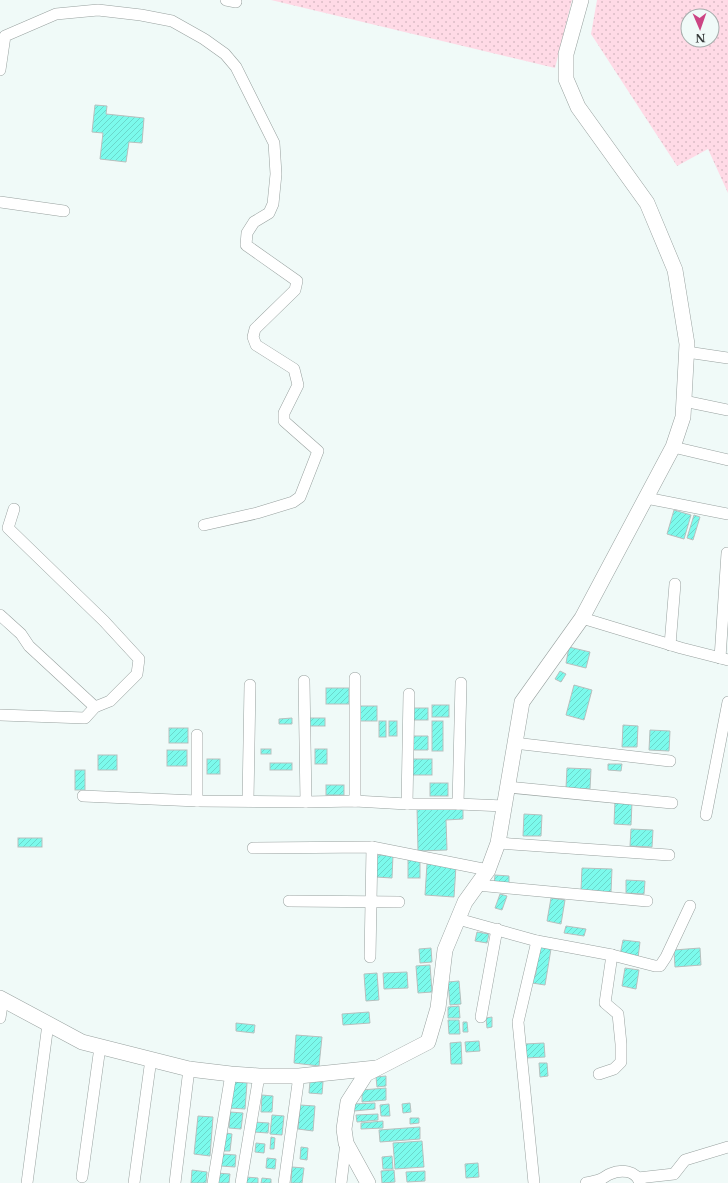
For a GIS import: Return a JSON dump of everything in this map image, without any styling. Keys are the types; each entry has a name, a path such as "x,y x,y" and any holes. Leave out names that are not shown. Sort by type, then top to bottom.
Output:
{"street":[{"path":"341,1183 346,1143 344,1129 348,1102 366,1074 428,1042 438,1008 445,950 465,902 488,870 498,843 522,702 582,618 673,447 683,417 687,344 675,270 647,203 578,107 566,79 566,54 581,0"},
{"path":"0,70 2,36 56,14 98,10 141,15 172,21 204,39 225,54 236,67 274,143 276,174 273,204 269,213 254,222 247,233 246,245 298,281 295,290 255,329 253,337 256,345 294,369 298,385 284,413 284,421 318,451 300,497 293,502 257,514 204,526"},
{"path":"0,202 64,211"},
{"path":"687,352 728,358"},
{"path":"684,400 728,410"},
{"path":"673,447 728,460"},
{"path":"646,498 728,514"},
{"path":"0,715 85,718 95,707 110,701 137,674 139,659 104,622 8,528 14,509"},
{"path":"582,618 670,645 724,659 726,553"},
{"path":"670,645 675,584"},
{"path":"0,615 21,634 29,646 95,707"},
{"path":"355,678 355,801"},
{"path":"304,681 306,802"},
{"path":"458,804 461,683"},
{"path":"248,801 250,685"},
{"path":"407,804 409,694"},
{"path":"706,815 728,702"},
{"path":"197,736 197,801"},
{"path":"514,743 670,761"},
{"path":"507,787 672,803"},
{"path":"83,796 197,801 355,801 407,804 504,806"},
{"path":"498,843 669,855"},
{"path":"253,848 372,847 488,870"},
{"path":"370,956 372,847"},
{"path":"477,885 647,901"},
{"path":"289,901 399,902"},
{"path":"458,919 537,941 612,955 660,966 666,957 690,906"},
{"path":"480,1017 497,929"},
{"path":"534,1183 518,1022 537,941"},
{"path":"599,1074 614,1069 621,1062 618,1014 605,1003 612,955"},
{"path":"0,1018 1,998 82,1042 188,1069 259,1076 299,1076 378,1068"},
{"path":"27,1183 48,1024"},
{"path":"82,1177 100,1047"},
{"path":"134,1183 151,1059"},
{"path":"175,1183 188,1069"},
{"path":"213,1183 231,1074"},
{"path":"241,1183 259,1076"},
{"path":"284,1183 299,1076"},
{"path":"346,1143 368,1183"},
{"path":"586,1183 622,1171 633,1173 639,1181 674,1174 685,1160 728,1147"}],"shaded area":[{"path":"271,0 572,0 555,68"},
{"path":"597,0 728,0 728,193 708,149 677,166 591,34"}],"building":[{"path":"95,105 107,106 106,114 144,118 142,143 129,142 126,162 100,159 103,133 92,132"},
{"path":"674,510 691,515 684,539 667,534"},
{"path":"694,515 700,517 693,540 687,538"},
{"path":"569,647 590,652 586,668 566,663"},
{"path":"560,671 566,674 561,682 555,679"},
{"path":"574,685 592,690 584,720 566,715"},
{"path":"326,688 349,688 349,704 326,704"},
{"path":"432,705 449,705 449,717 432,717"},
{"path":"358,706 377,706 377,721 358,721"},
{"path":"411,708 428,708 428,720 411,720"},
{"path":"292,718 292,724 279,724 279,719"},
{"path":"307,718 325,718 325,726 307,726"},
{"path":"379,721 386,721 386,737 379,737"},
{"path":"389,721 397,721 397,736 389,736"},
{"path":"432,721 443,721 443,751 432,751"},
{"path":"623,725 638,726 637,747 622,747"},
{"path":"169,728 188,728 188,743 169,743"},
{"path":"650,730 670,731 669,751 649,750"},
{"path":"412,736 428,736 428,750 413,750"},
{"path":"261,749 271,749 271,754 261,754"},
{"path":"315,749 327,749 327,764 315,764"},
{"path":"167,750 187,750 187,766 167,766"},
{"path":"98,755 117,755 117,770 98,770"},
{"path":"207,759 220,759 220,774 207,774"},
{"path":"410,759 432,759 432,775 410,775"},
{"path":"270,763 292,763 292,770 270,770"},
{"path":"608,764 622,764 621,771 608,770"},
{"path":"567,768 591,769 590,789 566,788"},
{"path":"75,770 85,770 85,790 75,790"},
{"path":"430,783 448,783 448,796 430,796"},
{"path":"326,785 344,785 344,795 326,795"},
{"path":"615,801 632,802 631,825 614,824"},
{"path":"463,806 463,819 446,820 447,850 418,851 417,807"},
{"path":"524,814 542,815 541,836 523,836"},
{"path":"631,829 653,830 652,847 630,846"},
{"path":"18,838 42,838 42,847 18,847"},
{"path":"377,855 393,855 392,878 376,877"},
{"path":"408,859 420,859 420,878 408,878"},
{"path":"427,864 456,866 454,897 425,895"},
{"path":"582,868 612,869 611,892 581,890"},
{"path":"495,875 509,876 509,886 494,885"},
{"path":"626,880 645,881 644,894 626,893"},
{"path":"500,894 507,896 502,910 495,908"},
{"path":"551,898 565,900 561,924 547,921"},
{"path":"566,926 586,929 584,936 564,933"},
{"path":"477,932 489,934 487,943 475,941"},
{"path":"623,940 640,942 638,958 620,955"},
{"path":"539,947 551,949 545,985 532,983 536,973"},
{"path":"431,948 432,962 420,963 419,949"},
{"path":"700,948 701,965 675,967 674,950"},
{"path":"430,965 432,992 418,993 416,966"},
{"path":"625,968 639,970 636,989 622,986"},
{"path":"407,972 408,988 384,989 383,973"},
{"path":"377,973 379,1000 366,1001 364,974"},
{"path":"459,981 461,1004 450,1005 448,982"},
{"path":"459,1006 460,1018 448,1018 448,1007"},
{"path":"369,1012 370,1023 343,1025 342,1014"},
{"path":"492,1017 492,1027 487,1028 486,1018"},
{"path":"448,1020 459,1020 460,1034 449,1034"},
{"path":"463,1022 467,1022 468,1032 463,1032"},
{"path":"236,1023 255,1025 254,1033 236,1031"},
{"path":"296,1035 322,1037 319,1066 294,1063"},
{"path":"479,1041 480,1051 466,1052 465,1042"},
{"path":"461,1042 462,1064 451,1064 450,1043"},
{"path":"544,1043 545,1057 526,1058 525,1044"},
{"path":"539,1063 547,1063 548,1076 540,1077"},
{"path":"386,1076 386,1086 377,1087 376,1077"},
{"path":"231,1081 247,1083 245,1109 229,1108"},
{"path":"310,1081 323,1082 322,1094 309,1093"},
{"path":"386,1088 386,1100 362,1102 362,1090"},
{"path":"262,1095 273,1096 272,1112 261,1112"},
{"path":"375,1103 375,1109 354,1111 354,1104"},
{"path":"410,1103 411,1112 403,1113 402,1104"},
{"path":"389,1104 390,1116 381,1116 380,1105"},
{"path":"300,1105 315,1106 313,1131 298,1129"},
{"path":"230,1112 243,1113 241,1129 229,1128"},
{"path":"378,1114 378,1120 357,1122 356,1115"},
{"path":"272,1115 284,1116 282,1135 270,1134"},
{"path":"198,1116 213,1117 210,1156 194,1154"},
{"path":"410,1118 419,1118 419,1123 410,1124"},
{"path":"383,1121 383,1128 361,1129 361,1123"},
{"path":"254,1122 269,1123 268,1133 254,1132"},
{"path":"420,1127 420,1139 380,1142 379,1130"},
{"path":"226,1133 232,1134 230,1151 224,1151"},
{"path":"271,1137 275,1138 274,1149 270,1149"},
{"path":"422,1141 424,1167 395,1169 393,1143"},
{"path":"256,1143 265,1144 264,1153 255,1152"},
{"path":"301,1147 308,1148 307,1160 300,1159"},
{"path":"222,1154 236,1155 235,1167 221,1166"},
{"path":"392,1156 393,1169 383,1169 382,1157"},
{"path":"267,1158 276,1159 275,1169 266,1168"},
{"path":"478,1163 479,1177 466,1178 465,1164"},
{"path":"292,1167 304,1168 302,1183 291,1183"},
{"path":"192,1170 207,1172 206,1183 191,1183"},
{"path":"394,1170 395,1182 382,1183 381,1171"},
{"path":"425,1171 425,1181 407,1182 406,1172"},
{"path":"216,1173 230,1174 229,1183 216,1183"},
{"path":"246,1177 258,1178 258,1183 245,1183"},
{"path":"262,1178 271,1179 271,1183 261,1183"}]}
